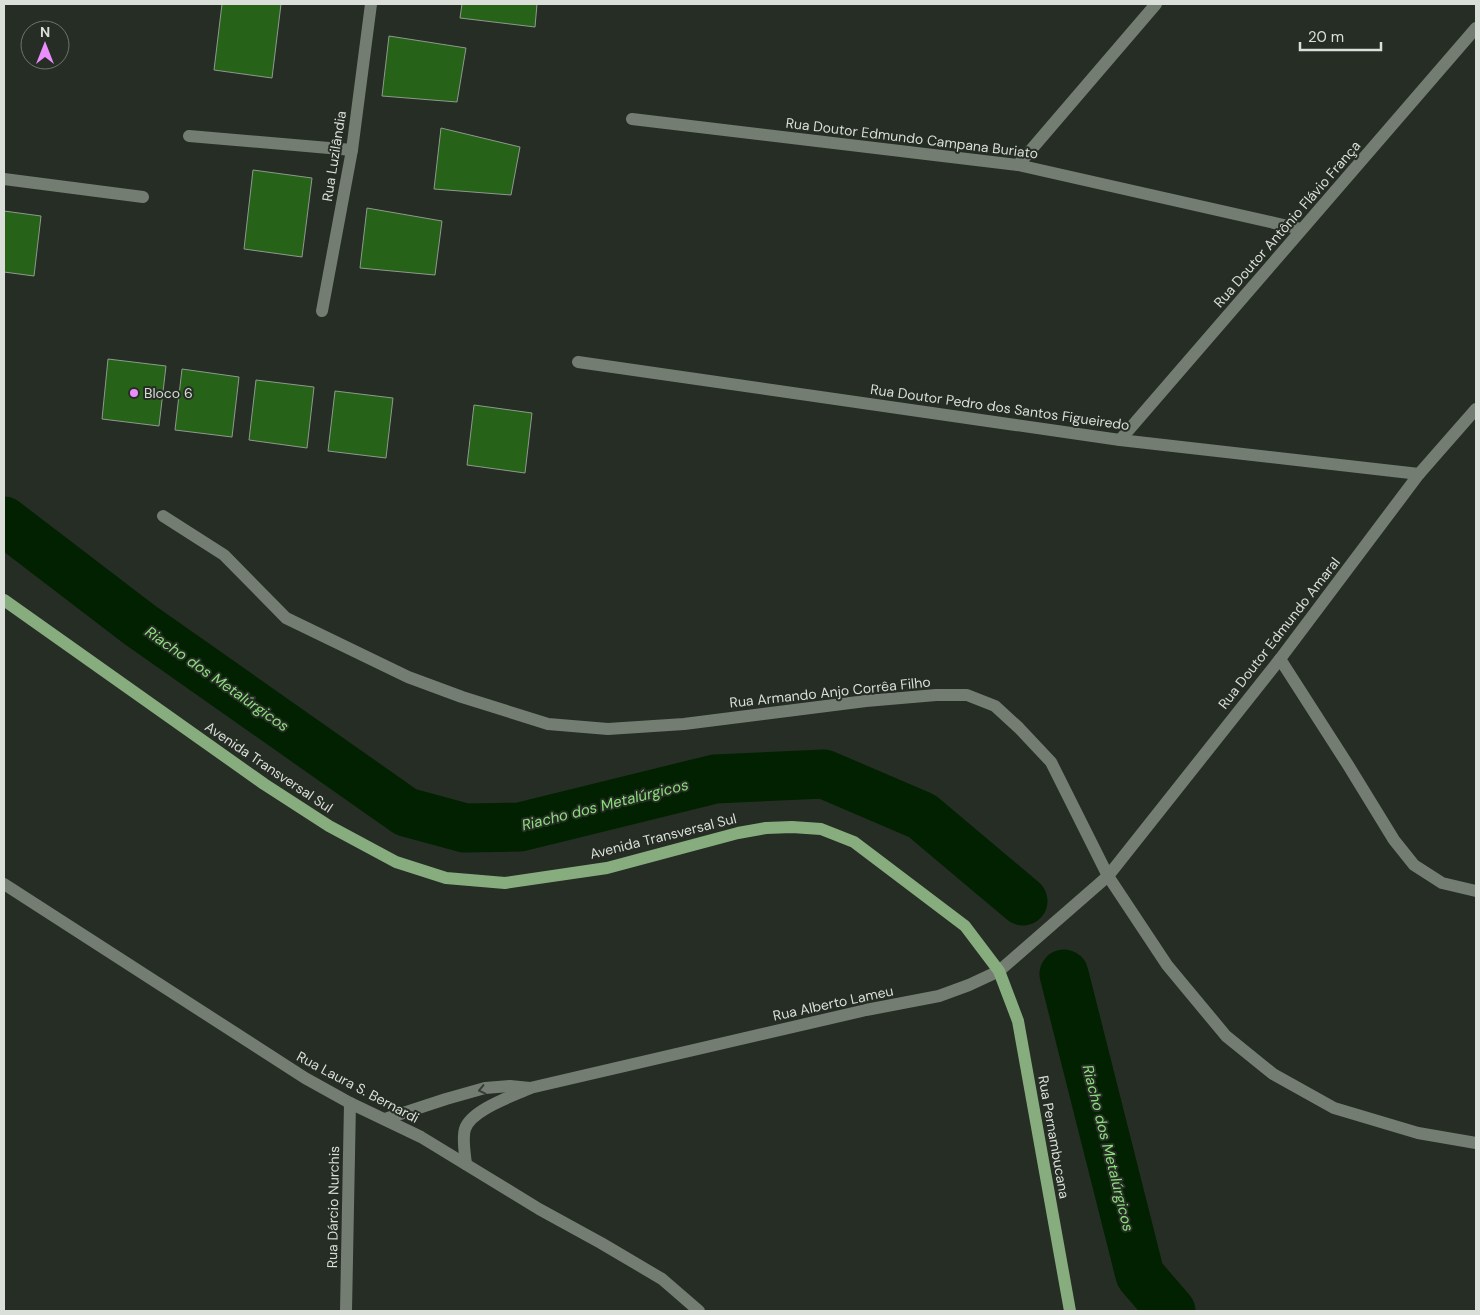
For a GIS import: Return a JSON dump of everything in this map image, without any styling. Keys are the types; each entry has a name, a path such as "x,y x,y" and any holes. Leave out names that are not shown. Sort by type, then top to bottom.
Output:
{"main road":[{"name":"Avenida Transversal Sul","path":"4,600 264,784 329,826 396,862 446,878 504,883 607,868 738,833 766,828 820,829 854,842 965,926 999,971"},
{"name":"Rua Pernambucana","path":"999,971 1018,1021 1070,1311"}],"street":[{"name":"Rua Luzilândia","path":"322,311 352,150 371,4"},
{"path":"1018,165 1156,4"},
{"name":"Rua Doutor Antônio Flávio França","path":"1120,440 1476,28"},
{"name":"Rua Doutor Edmundo Campana Buriato","path":"632,118 1018,165 1302,229"},
{"path":"189,136 352,150"},
{"path":"4,178 143,197"},
{"name":"Rua Doutor Pedro dos Santos Figueiredo","path":"578,362 1120,440 1419,474"},
{"name":"Rua Doutor Edmundo Amaral","path":"1108,876 1280,659 1419,474 1476,409"},
{"name":"Rua Armando Anjo Corrêa Filho","path":"163,516 224,555 286,618 408,677 462,697 548,724 608,729 684,724 866,701 936,695 966,695 995,706 1051,762 1108,876 1167,965 1226,1036 1273,1074 1334,1108 1418,1133 1476,1143"},
{"path":"1280,659 1343,756 1394,840 1414,865 1442,883 1476,891"},
{"name":"Rua Alberto Lameu","path":"466,1164 465,1129 472,1118 493,1105 530,1088 866,1010 939,996 969,985 999,971 1108,876"},
{"name":"Rua Laura S. Bernardi","path":"4,884 305,1078 421,1138 539,1210 601,1243 662,1279 699,1311"},
{"name":"Rua Alberto Lameu","path":"384,1119 485,1088 510,1086 530,1088"},
{"name":"Rua Dárcio Nurchis","path":"346,1311 350,1102"}],"building":[{"path":"222,4 281,4 272,78 214,70"},
{"path":"462,4 537,4 535,27 460,18"},
{"path":"389,36 466,48 457,102 382,96"},
{"path":"441,128 520,147 511,195 434,189"},
{"path":"253,170 312,178 302,257 244,249"},
{"path":"367,208 442,221 435,275 360,268"},
{"path":"4,211 41,216 34,276 4,272"},
{"name":"Bloco 6","path":"108,359 166,366 159,426 102,419"},
{"path":"182,369 239,377 232,437 175,430"},
{"path":"256,380 314,387 307,448 249,440"},
{"path":"335,391 393,398 386,458 328,451"},
{"path":"474,405 532,413 525,473 467,465"}],"waterway":[{"name":"Riacho dos Metalúrgicos","path":"4,521 140,625 406,812 465,828 520,827 715,779 824,774 922,816 1023,901"},
{"name":"Riacho dos Metalúrgicos","path":"1064,974 1140,1275 1171,1311"}],"place":[{"name":"Bloco 6","path":"134,393"}]}
